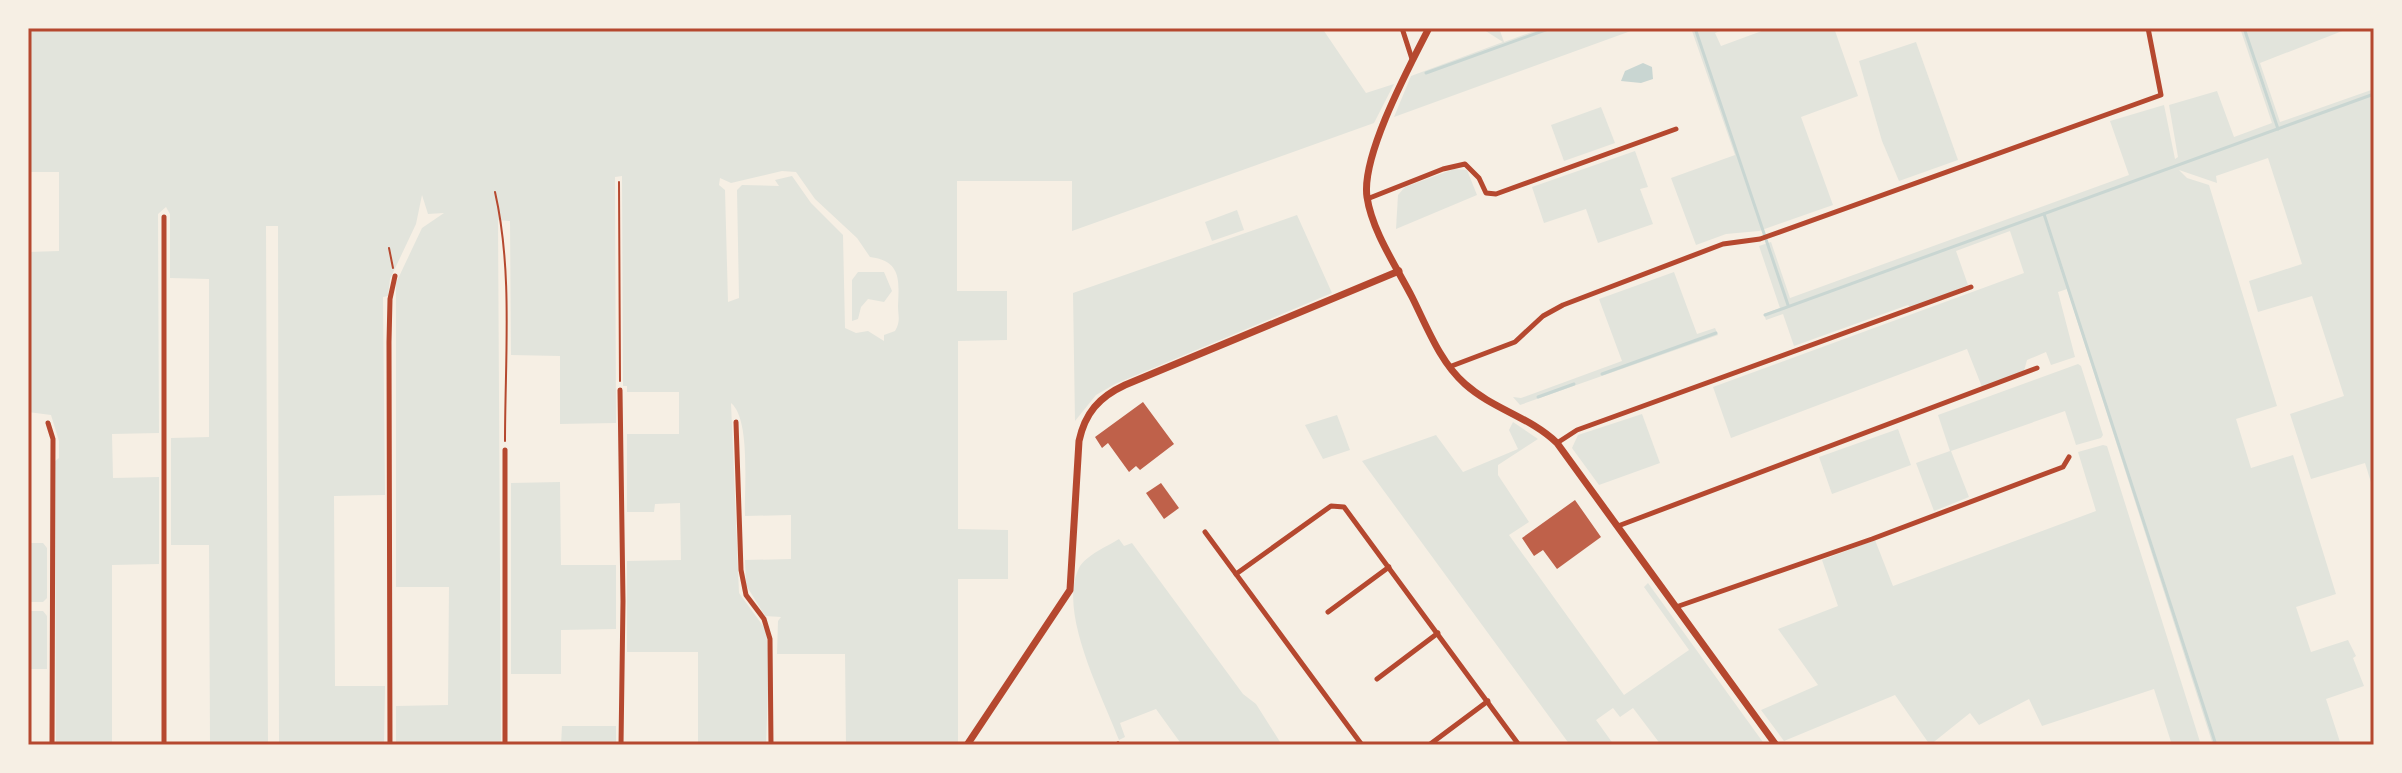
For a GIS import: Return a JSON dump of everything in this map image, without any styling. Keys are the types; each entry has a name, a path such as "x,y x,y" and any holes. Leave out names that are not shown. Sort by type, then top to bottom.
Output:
{"street":[{"path":"1402,28 1412,60"},
{"path":"1429,28 1412,60 1371,158 1367,199 1399,271 1449,367 1476,393 1534,423 1557,443 1776,745"},
{"path":"1449,367 1515,342 1543,316 1563,305 1723,244 1770,236 2161,95 2148,28"},
{"path":"1367,199 1443,169 1465,164 1479,178 1486,193 1496,194 1676,129"},
{"path":"164,217 164,745"},
{"path":"967,745 1070,590 1079,441 1082,425 1097,402 1125,385 1399,271"},
{"path":"390,745 389,342 390,299 395,276"},
{"path":"1557,443 1577,430 1971,287"},
{"path":"1618,526 2029,375 2037,368"},
{"path":"620,390 623,601 621,745"},
{"path":"736,422 741,570 746,595 764,619 770,639 771,745"},
{"path":"48,423 53,439 52,745"},
{"path":"505,450 505,745"},
{"path":"1676,607 2063,467 2069,457"},
{"path":"1236,574 1334,505 1347,509 1519,745"},
{"path":"1205,532 1362,745"},
{"path":"1328,612 1389,567"},
{"path":"1377,679 1438,633"},
{"path":"1429,745 1488,701"}],"path":[{"path":"619,182 620,390"},
{"path":"495,192 502,224 505,296 505,450"},
{"path":"389,248 395,276"}],"shaded area":[{"path":"28,28 1322,28 1366,93 1394,84 1374,123 1072,231 1072,181 957,181 957,291 1007,291 1007,340 958,341 958,529 1008,530 1008,579 958,579 958,745 846,745 845,654 777,654 778,621 781,617 765,616 746,585 745,560 791,559 791,515 745,516 744,439 737,411 731,403 739,593 766,630 769,661 766,745 698,745 698,652 627,652 627,561 681,560 680,503 655,504 654,512 627,512 627,434 679,434 679,392 627,392 627,386 623,386 622,176 615,177 616,423 560,424 560,356 511,355 510,221 498,220 501,745 396,745 396,706 448,705 449,587 396,587 396,283 422,228 444,213 428,214 422,195 416,224 390,279 388,296 383,297 385,495 334,496 335,686 385,686 384,745 279,745 278,226 266,226 268,745 210,745 209,545 171,545 171,438 209,437 209,279 170,278 170,214 166,207 158,214 159,433 112,434 113,478 159,477 159,564 112,565 112,745 56,745 55,461 59,458 59,441 51,415 28,412 28,252 59,251 59,172 28,172","holes":["782,171 796,172 815,199 857,238 870,257 880,259 893,268 899,288 899,321 895,331 884,335 884,341 868,331 856,333 845,328 843,235 811,203 792,176 775,180 779,186 742,185 737,190 739,298 728,302 725,190 719,185 720,178 731,183"]},
{"path":"1481,28 1499,28 1504,42 1543,28 1639,28 1394,117 1411,76 1503,42"},
{"path":"1691,28 1728,28 1715,33 1721,46 1770,28 1834,28 1858,96 1801,117 1833,205 1759,231 1726,234 1696,245 1671,178 1735,155"},
{"path":"2240,28 2350,28 2260,63 2280,122 2374,89 2374,492 2365,463 2311,479 2290,414 2344,396 2312,296 2258,312 2249,281 2302,264 2268,158 2216,176 2217,183 2179,170 2187,178 2209,185 2277,406 2236,419 2251,468 2293,455 2336,594 2296,607 2311,652 2348,640 2356,656 2353,658 2364,686 2326,699 2341,745 2213,745 2067,289 2058,292 2075,357 2051,365 2046,352 2027,360 2024,371 1982,387 1967,349 1731,438 1713,387 2024,273 2010,231 1956,251 1968,285 1911,309 1908,305 1794,346 1783,314 1766,320 1764,314 1780,308 1759,246 1771,242 1790,298 2129,175 2110,121 2164,105 2175,159 2178,157 2169,105 2217,91 2234,137 2272,123"},
{"path":"1916,42 1958,160 1899,181 1882,141 1859,61"},
{"path":"1643,63 1652,67 1653,79 1641,83 1621,81 1625,71"},
{"path":"1601,107 1615,143 1564,161 1551,125"},
{"path":"1635,151 1648,187 1640,189 1653,224 1598,243 1586,209 1544,223 1532,187"},
{"path":"1454,169 1467,170 1477,195 1396,229 1398,195 1405,187"},
{"path":"1237,210 1244,230 1212,241 1205,222"},
{"path":"1297,215 1332,293 1115,384 1096,395 1075,421 1073,293"},
{"path":"858,272 884,272 892,291 884,302 868,299 861,307 858,319 852,321 852,280"},
{"path":"1674,272 1697,334 1715,328 1718,335 1520,405 1513,397 1521,398 1622,361 1599,299"},
{"path":"2078,364 2103,435 2101,438 2076,445 2065,411 1951,451 1969,497 1934,511 1916,463 1950,451 1938,415"},
{"path":"1642,414 1660,463 1599,485 1572,448 1578,435"},
{"path":"1337,415 1350,450 1323,459 1305,425"},
{"path":"1513,422 1538,439 1498,465 1498,475 1529,522 1509,535 1624,695 1689,650 1644,587 1648,583 1765,745 1661,745 1633,708 1620,717 1613,708 1596,720 1614,745 1570,745 1362,461 1436,435 1463,472 1518,449 1509,430"},
{"path":"1898,429 1911,465 1832,494 1819,457"},
{"path":"2107,446 2201,745 2172,745 2154,689 2042,726 2029,699 1979,725 1970,713 1930,745 1895,695 1784,741 1761,710 1818,685 1778,629 1838,606 1822,560 1875,540 1893,586 2096,511 2078,452"},
{"path":"560,482 561,565 616,565 616,629 561,630 561,674 511,674 511,483"},
{"path":"1119,539 1124,546 1132,543 1243,694 1256,704 1282,745 1182,745 1156,709 1120,723 1125,737 1119,740 1085,654 1074,607 1074,586 1082,563"},
{"path":"28,543 43,543 47,548 47,598 43,602 28,602"},
{"path":"28,611 43,611 47,616 47,669 28,669"},
{"path":"562,726 616,726 616,745 561,745"}],"building":[{"path":"1143,402 1174,444 1140,470 1136,466 1129,472 1108,443 1102,448 1095,437"},
{"path":"1161,483 1179,508 1164,519 1146,493"},
{"path":"1575,500 1601,537 1557,569 1543,550 1534,556 1522,538"}],"waterway":[{"path":"1426,73 1551,28"},
{"path":"1695,28 1788,305"},
{"path":"2244,28 2278,129"},
{"path":"1765,315 2374,94"},
{"path":"2044,214 2216,745"},
{"path":"1602,374 1716,333"},
{"path":"1538,397 1574,384"}]}
